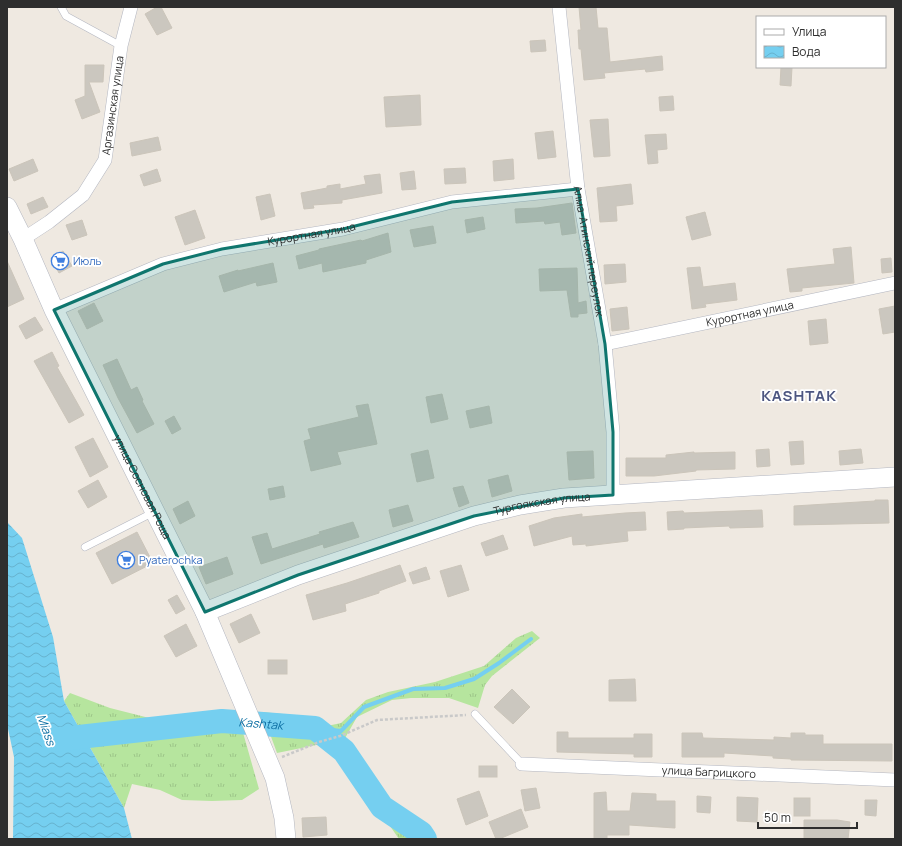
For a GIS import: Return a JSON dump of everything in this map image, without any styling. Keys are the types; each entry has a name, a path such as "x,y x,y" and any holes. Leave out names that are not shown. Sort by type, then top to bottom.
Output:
{"main road":[{"name":"улица Сосновая Роща","path":"7,207 23,239 54,310 205,612 274,778 284,818 286,839"},
{"name":"Тургоякская улица","path":"205,612 298,575 474,516 520,505 564,498 895,477"}],"street":[{"name":"Аргазинская улица","path":"23,239 49,222 83,196 105,160 120,46 131,7"},
{"name":"Алма-Атинский переулок","path":"559,7 578,189 606,344 613,432 613,495"},
{"name":"Курортная улица","path":"54,310 163,264 222,249 343,229 452,202 578,189"},
{"name":"Курортная улица","path":"606,344 895,283"},
{"name":"улица Багрицкого","path":"522,764 895,780"}],"lane":[{"path":"61,7 66,16 120,46"},
{"path":"85,547 155,512"},
{"path":"475,714 522,764"}],"path":[{"path":"280,758 319,742 340,736 377,720 475,714"}],"highlighted area":[{"path":"578,189 605,344 613,432 613,495 564,498 474,516 298,575 205,612 54,310 163,264 222,249 343,229 452,202"}],"green space":[{"path":"532,631 540,638 492,676 485,685 478,708 449,698 411,698 392,700 357,717 344,740 355,752 381,791 407,816 428,830 438,839 399,839 365,790 326,743 277,753 262,712 282,714 327,726 341,723 366,700 388,692 435,682 484,666 516,638"},
{"path":"70,693 110,708 169,723 227,716 240,722 259,789 242,800 182,800 160,790 132,784 124,808 64,701"}],"water":[{"name":"Miass","path":"7,522 22,538 53,637 64,701 124,808 132,839 13,839 14,757 7,724"}],"building":[{"path":"157,7 161,7 172,28 157,35 145,14"},
{"path":"579,7 596,7 598,28 607,28 610,62 662,56 663,70 646,72 645,69 604,73 605,78 584,80 581,49 579,49 578,30 581,30"},
{"path":"545,40 546,51 531,52 530,41"},
{"path":"85,65 104,65 103,82 89,82 100,112 82,119 75,100 85,96"},
{"path":"781,68 792,68 791,86 780,85"},
{"path":"420,95 421,125 386,127 384,97"},
{"path":"673,96 674,110 660,111 659,97"},
{"path":"608,119 610,156 594,157 590,120"},
{"path":"553,131 556,157 538,159 535,133"},
{"path":"666,134 667,149 657,150 658,163 648,164 645,135"},
{"path":"158,137 161,150 132,156 130,143"},
{"path":"33,159 38,171 14,181 9,169"},
{"path":"513,159 514,179 494,181 493,161"},
{"path":"465,168 466,183 445,184 444,169"},
{"path":"157,169 161,181 144,186 140,175"},
{"path":"414,171 416,189 402,190 400,173"},
{"path":"380,174 382,193 342,200 342,203 313,205 314,208 304,209 301,193 340,184 340,189 366,184 364,176"},
{"path":"631,184 633,204 616,206 617,221 600,222 597,188"},
{"path":"270,194 275,216 261,220 256,197"},
{"path":"43,197 48,207 31,214 27,204"},
{"path":"572,203 576,233 562,235 560,222 545,224 544,221 516,223 515,209 537,208"},
{"path":"195,210 205,238 185,245 175,217"},
{"path":"705,212 711,235 692,240 686,217"},
{"path":"483,217 485,229 467,233 465,220"},
{"path":"82,220 87,235 72,240 66,225"},
{"path":"433,226 436,243 414,247 410,230"},
{"path":"388,233 391,252 366,260 366,263 323,272 322,263 299,269 296,256 319,249 362,241"},
{"path":"851,247 854,283 802,288 802,291 790,292 787,269 835,264 833,249"},
{"path":"63,251 72,266 59,273 51,258"},
{"path":"891,258 892,272 882,273 881,259"},
{"path":"7,261 24,299 7,307"},
{"path":"273,263 277,282 257,286 256,282 224,292 219,276 238,270"},
{"path":"625,264 626,282 605,284 604,265"},
{"path":"700,267 703,287 735,283 737,300 705,304 706,307 692,309 687,268"},
{"path":"577,268 578,303 586,301 587,313 578,314 578,317 571,317 567,290 540,291 539,269"},
{"path":"94,303 103,321 87,329 78,311"},
{"path":"895,306 895,332 883,334 879,309"},
{"path":"627,307 629,329 612,331 610,309"},
{"path":"35,317 43,330 26,339 19,326"},
{"path":"826,319 828,343 810,345 808,321"},
{"path":"52,352 59,366 57,367 84,415 69,423 34,361"},
{"path":"117,359 131,390 137,387 143,400 142,401 154,424 137,433 118,398 103,365"},
{"path":"442,394 448,419 431,423 426,397"},
{"path":"368,404 377,444 337,452 341,464 311,471 304,441 311,439 308,429 359,417 356,406"},
{"path":"489,406 492,423 470,428 466,411"},
{"path":"174,416 181,429 172,434 165,421"},
{"path":"93,438 108,467 90,477 75,447"},
{"path":"803,441 804,464 791,465 789,442"},
{"path":"769,449 770,466 757,467 756,450"},
{"path":"861,449 863,463 840,465 839,451"},
{"path":"428,450 434,478 417,482 411,454"},
{"path":"593,451 594,478 569,480 567,452"},
{"path":"694,452 735,452 735,469 696,470 654,476 626,476 626,458 666,458 666,455"},
{"path":"508,475 512,491 492,497 488,480"},
{"path":"98,480 107,497 88,508 78,491"},
{"path":"283,486 285,497 270,500 268,489"},
{"path":"463,486 469,503 459,507 453,488"},
{"path":"888,500 889,523 794,525 794,506"},
{"path":"188,501 195,516 180,524 173,509"},
{"path":"408,505 413,521 393,527 389,510"},
{"path":"762,510 763,527 730,528 729,526 668,530 667,512 683,511 684,513"},
{"path":"645,512 646,530 627,531 628,541 586,546 586,544 573,545 572,536 534,546 529,526 554,518 582,514 582,517"},
{"path":"353,522 359,537 324,548 323,544 261,564 252,537 267,533 272,549 320,534 319,532"},
{"path":"137,532 153,563 112,584 96,553"},
{"path":"503,535 508,549 486,556 481,543"},
{"path":"227,557 233,574 206,584 199,567"},
{"path":"400,565 406,581 379,591 379,593 345,604 346,611 313,620 306,595"},
{"path":"461,565 469,590 448,597 440,571"},
{"path":"426,567 430,579 413,584 409,573"},
{"path":"177,595 185,609 176,614 168,600"},
{"path":"251,614 260,633 239,643 230,624"},
{"path":"186,624 197,646 176,657 164,636"},
{"path":"268,660 287,660 287,674 268,674"},
{"path":"635,679 636,701 609,701 609,680"},
{"path":"512,689 530,707 513,724 494,707"},
{"path":"557,732 568,732 568,738 634,738 634,734 652,734 652,757 634,757 634,754 557,752"},
{"path":"682,733 702,733 703,738 774,740 774,737 791,738 791,733 805,733 805,735 823,735 823,744 892,744 892,761 791,760 773,758 773,756 724,753 724,757 682,757"},
{"path":"479,766 497,766 497,777 479,777"},
{"path":"536,788 540,808 525,811 521,790"},
{"path":"479,791 488,816 466,825 457,799"},
{"path":"606,792 607,811 630,811 632,793 656,794 656,801 675,801 675,828 629,825 629,835 607,835 607,839 594,839 594,793"},
{"path":"697,796 711,797 710,813 697,812"},
{"path":"737,797 758,798 757,822 737,821"},
{"path":"794,798 810,798 810,816 794,816"},
{"path":"865,800 877,800 876,816 865,815"},
{"path":"521,809 528,827 496,839 489,822"},
{"path":"326,817 327,835 303,837 302,818"},
{"path":"804,820 837,820 850,822 848,839 804,838"}],"waterway":[{"path":"315,728 341,731 364,707 413,689 445,688 474,679 499,663 531,639"},
{"name":"Kashtak","path":"52,740 222,721 315,728 344,751 382,807 421,833 425,839"}],"place":[{"name":"Июль","path":"60,261"},
{"name":"Pyaterochka","path":"126,560"}],"district":[{"name":"KASHTAK","path":"799,396"}]}
